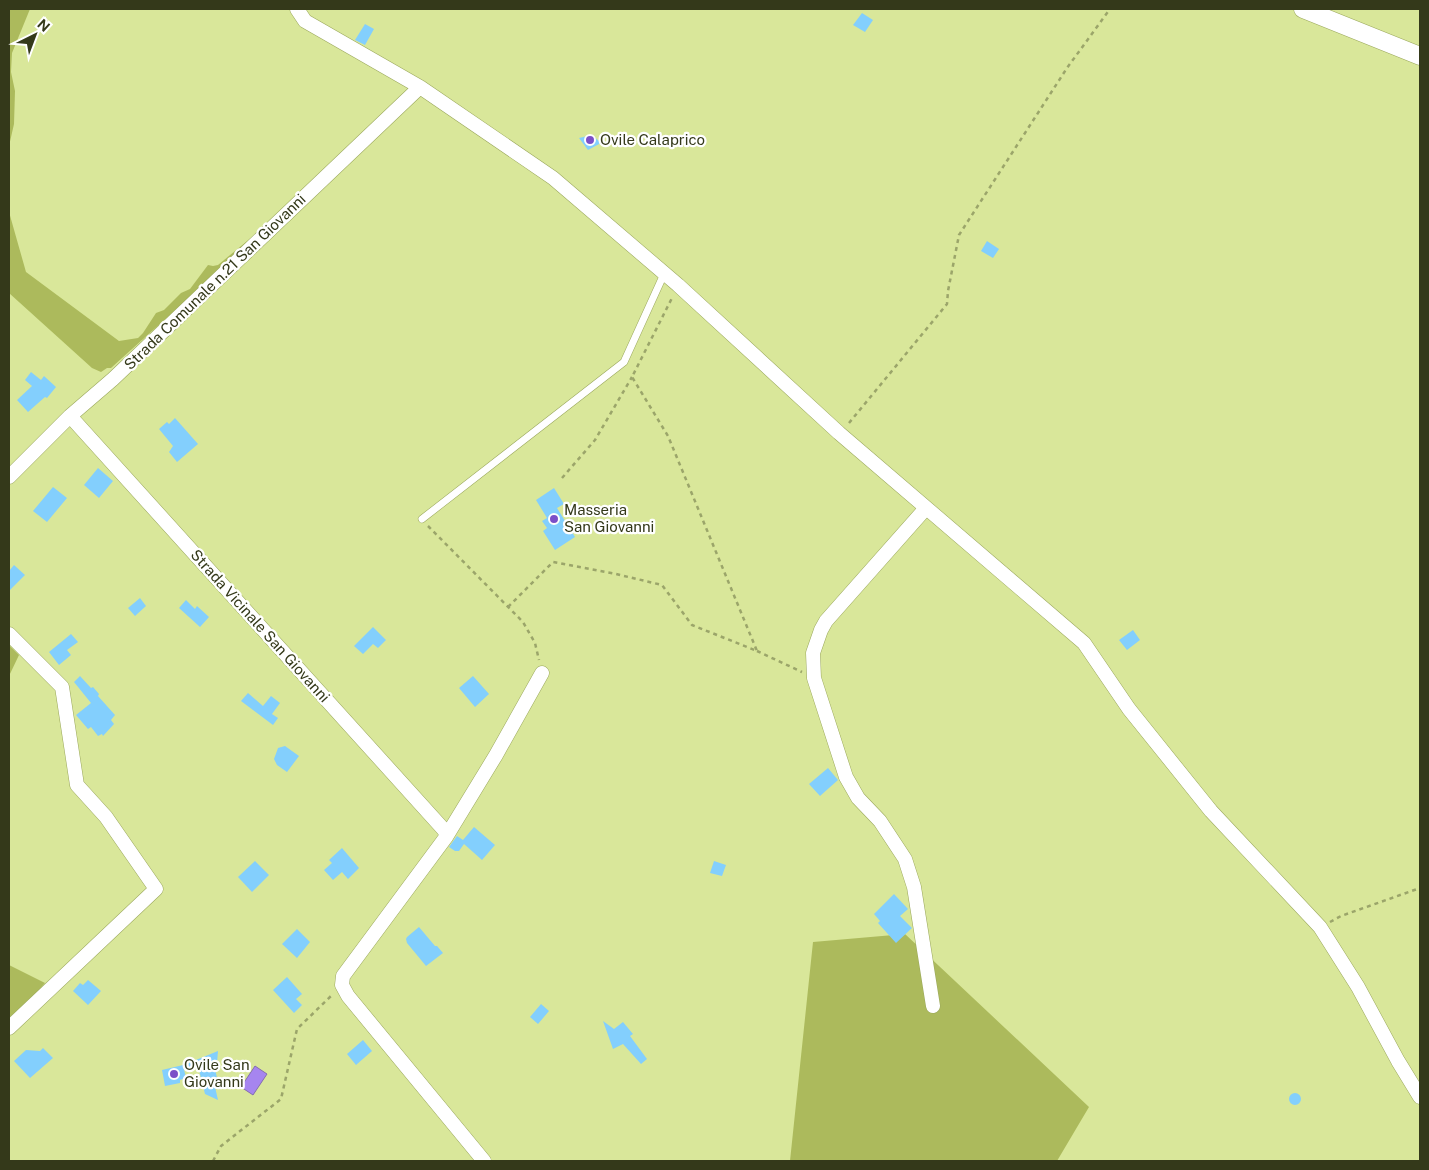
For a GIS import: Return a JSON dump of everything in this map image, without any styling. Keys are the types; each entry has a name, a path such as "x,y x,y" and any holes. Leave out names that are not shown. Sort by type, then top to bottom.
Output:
{"street":[{"path":"297,9 305,21 420,87 553,178 678,286 839,433 1084,643 1129,709 1211,811 1320,927 1358,987 1420,1097"},
{"path":"1303,9 1420,56"},
{"name":"Strada Comunale n.21 San Giovanni","path":"9,477 70,416 113,379 420,87"},
{"name":"Strada Vicinale San Giovanni","path":"70,416 445,831 446,837"},
{"path":"926,508 826,621 813,653 814,678 846,776 858,798 880,821 905,860 914,887 933,1006"},
{"path":"9,634 62,687 77,784 106,817 156,889 9,1028"},
{"path":"484,1161 348,996 342,985 343,976 446,837 496,755 542,673"}],"lane":[{"path":"422,519 624,362 664,274"}],"path":[{"path":"839,433 850,423 947,304 959,235 1067,68 1110,9"},
{"path":"562,478 595,440 632,377 678,286"},
{"path":"632,377 668,436 758,651"},
{"path":"422,519 523,622 535,643 542,673"},
{"path":"508,607 553,562 616,574 662,585 692,625 758,651 814,678"},
{"path":"1320,927 1341,916 1420,888"},
{"path":"213,1161 221,1146 281,1098 298,1029 342,985"}],"green space":[{"path":"9,9 30,9 12,53 11,72 15,91 14,124 9,146"},
{"path":"304,194 111,368 101,372 92,368 9,293 9,212 26,272 119,341 138,338 156,313 164,310 181,293 190,289 208,265 218,265"},
{"path":"9,645 19,655 9,676"},
{"path":"905,934 1089,1107 1057,1161 790,1161 813,942"},
{"path":"9,965 45,983 9,1024"}],"shaded area":[{"path":"255,1066 267,1074 253,1095 241,1087"}],"building":[{"path":"862,13 873,20 865,32 853,25"},
{"path":"365,24 374,29 365,45 355,40"},
{"name":"Ovile Calaprico","path":"592,135 601,143 588,150 579,138"},
{"path":"987,241 999,249 993,258 981,251"},
{"path":"31,372 41,380 44,376 56,387 47,398 45,397 28,412 17,400 32,386 25,380"},
{"path":"175,418 198,444 177,462 169,452 173,446 159,429 167,422 169,424"},
{"path":"98,468 113,481 99,498 84,485"},
{"path":"53,487 67,498 47,522 33,511"},
{"name":"Masseria San Giovanni","path":"554,488 564,504 557,508 575,537 555,550 543,531 547,528 542,521 547,518 536,500"},
{"path":"14,565 25,575 9,591 9,571"},
{"path":"140,598 146,606 135,616 128,608"},
{"path":"186,600 195,609 197,606 209,617 200,627 179,608"},
{"path":"373,627 386,640 378,648 373,644 363,654 354,646"},
{"path":"1133,630 1140,640 1127,650 1119,640"},
{"path":"71,634 78,642 67,650 71,655 59,665 49,652"},
{"path":"80,676 91,688 93,687 99,694 98,696 115,715 111,720 114,724 103,736 102,734 98,736 91,727 88,729 76,715 91,703 74,682"},
{"path":"473,676 489,694 475,707 459,688"},
{"path":"248,693 263,706 271,696 280,703 272,714 278,718 273,725 241,701"},
{"path":"285,746 299,756 287,772 277,765 274,759 278,748"},
{"path":"828,768 838,780 820,796 809,784"},
{"path":"474,827 495,845 482,860 464,844 459,851 449,847 457,836 463,840"},
{"path":"342,848 359,868 348,879 342,872 333,880 324,870 332,863 329,860"},
{"path":"255,861 269,875 252,892 238,877"},
{"path":"714,861 726,865 722,876 710,873"},
{"path":"894,894 908,909 900,916 912,928 896,943 878,923 880,921 874,914"},
{"path":"419,927 443,953 426,966 407,943 406,939"},
{"path":"297,929 310,942 297,958 282,944"},
{"path":"287,977 302,994 296,999 302,1005 294,1013 273,990"},
{"path":"88,980 101,991 88,1005 73,991 80,983 83,985"},
{"path":"541,1004 549,1011 538,1024 530,1017"},
{"path":"603,1021 614,1029 623,1022 633,1034 630,1036 647,1059 641,1064 623,1044 613,1049"},
{"path":"363,1040 372,1051 356,1065 347,1054"},
{"path":"43,1048 53,1058 30,1078 14,1061 26,1050 40,1051"},
{"path":"218,1051 217,1063 214,1064 217,1078 213,1078 218,1100 205,1094 199,1070 205,1069 204,1066 188,1069 186,1064"},
{"name":"Ovile San Giovanni","path":"183,1065 186,1078 180,1080 180,1083 165,1086 162,1070"},
{"path":"1293,1093 1297,1093 1301,1099 1297,1105 1293,1105 1289,1101 1289,1097"}],"place":[{"name":"Ovile Calaprico","path":"590,140"},
{"name":"Masseria San Giovanni","path":"554,519"},
{"name":"Ovile San Giovanni","path":"174,1074"}]}
